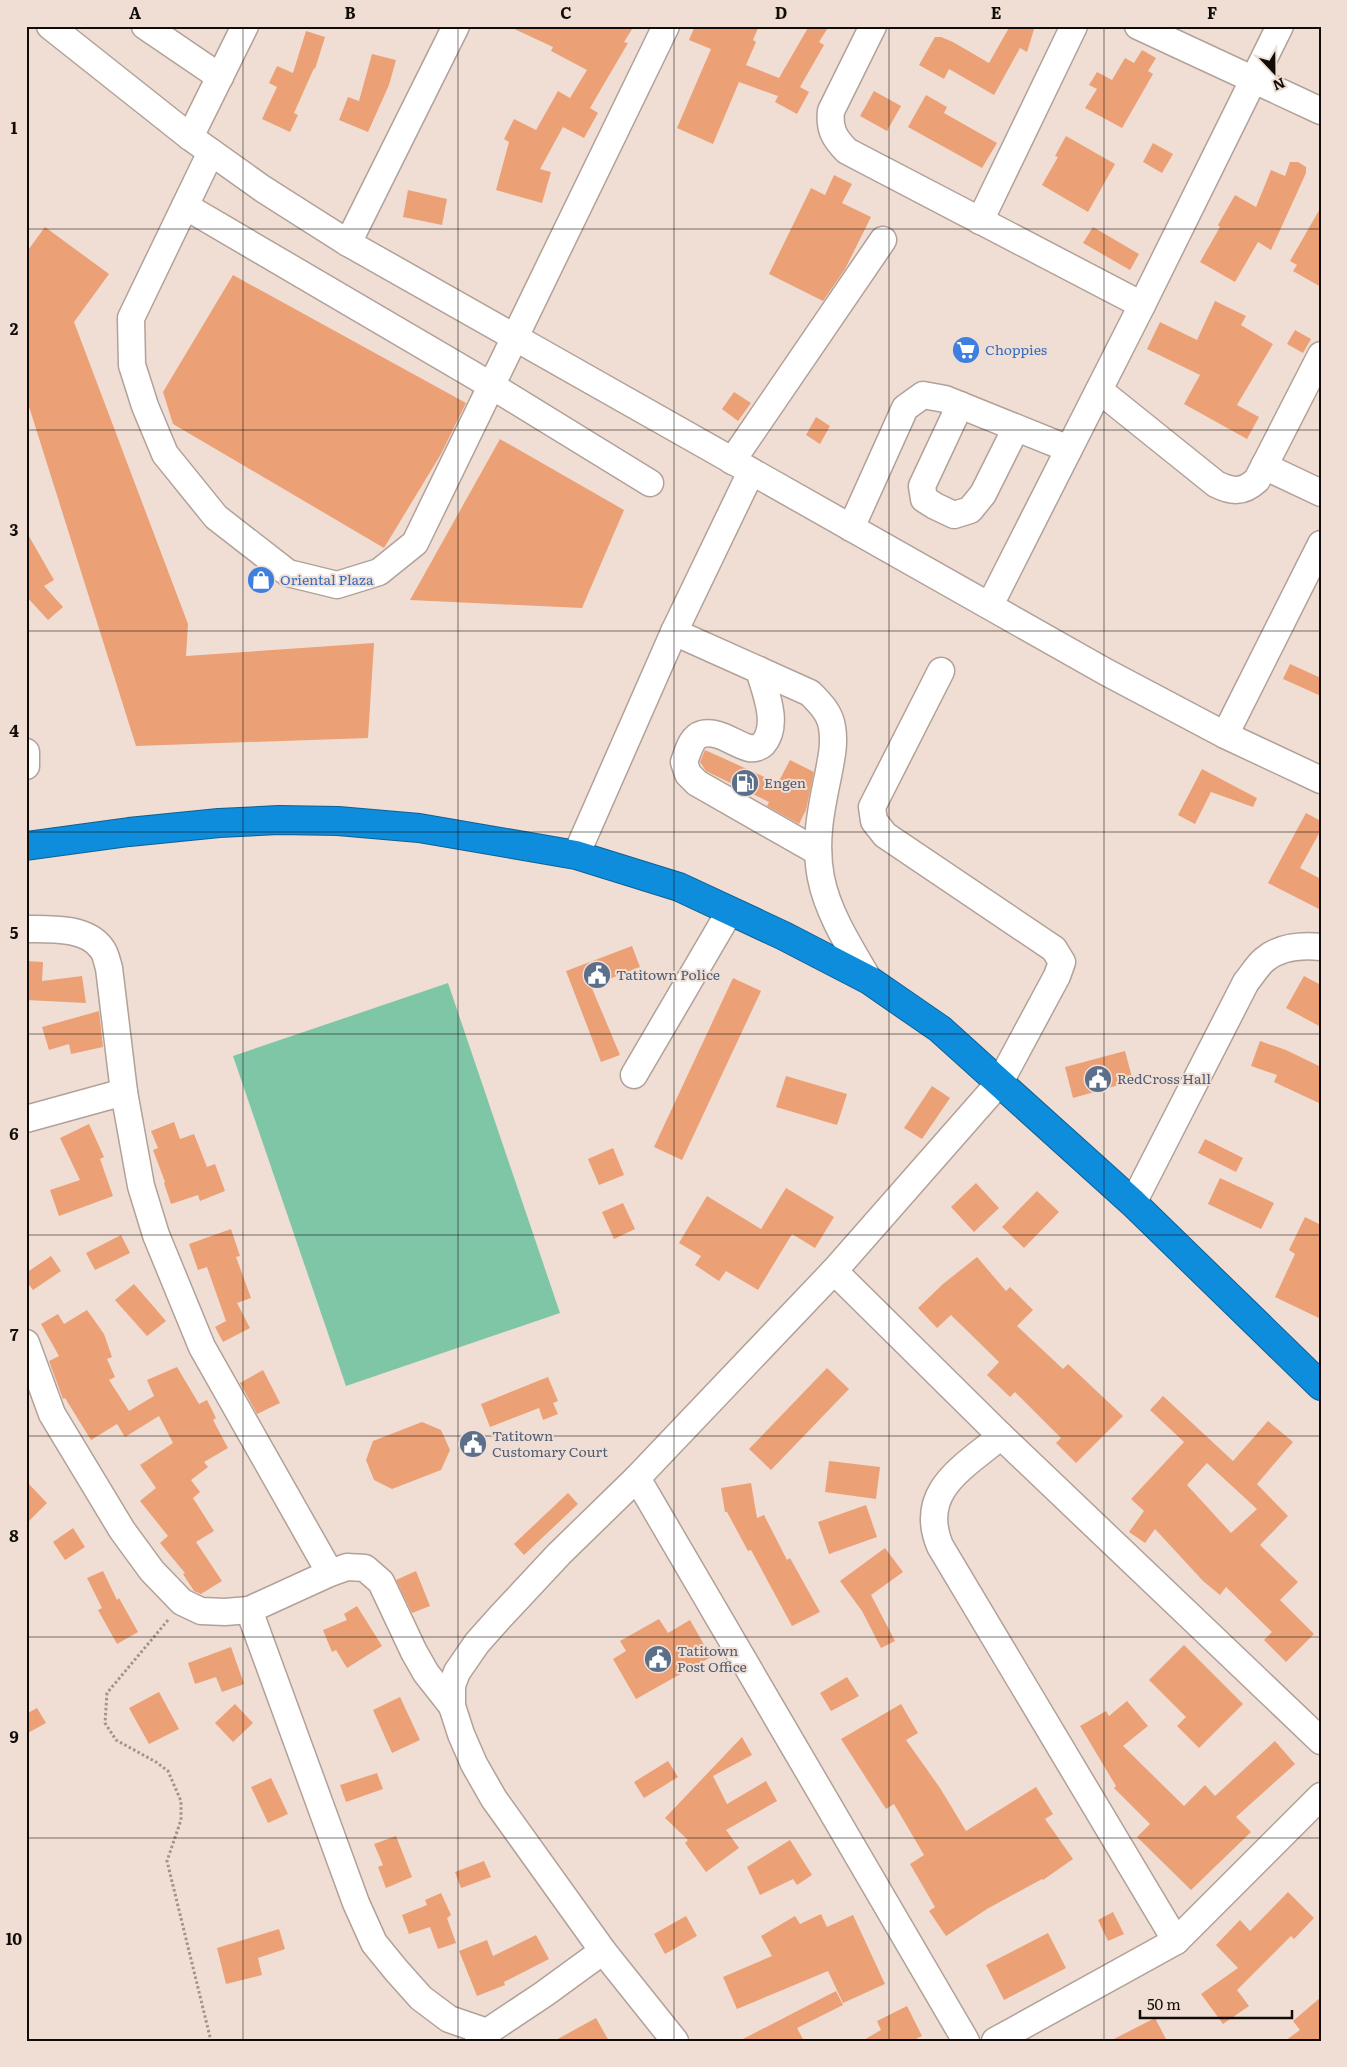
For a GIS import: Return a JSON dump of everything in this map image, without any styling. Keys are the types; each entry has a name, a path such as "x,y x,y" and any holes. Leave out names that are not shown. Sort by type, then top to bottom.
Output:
{"highway":[{"path":"26,846 219,822 338,821 419,828 576,855 679,887 784,936 869,980 940,1029 1133,1203 1321,1386"}],"street":[{"path":"50,26 190,137 263,189 348,243 1106,672 1225,735 1321,780"},
{"path":"145,26 220,77"},
{"path":"190,137 245,26"},
{"path":"348,243 456,26"},
{"path":"211,152 131,318 132,365 145,406 165,454 216,517 288,573 337,584 379,572 415,543 516,339 666,26"},
{"path":"873,26 831,111 830,125 835,139 847,151 1142,305"},
{"path":"980,221 1074,26"},
{"path":"1138,26 1321,111"},
{"path":"990,605 1142,305 1280,26"},
{"path":"185,206 492,386 650,483"},
{"path":"576,855 674,632 742,467 882,240"},
{"path":"1099,390 1216,484 1227,490 1239,491 1249,487 1257,480 1321,355"},
{"path":"851,528 905,408 922,395 945,399 1069,449"},
{"path":"960,405 922,486 924,498 934,506 954,515 970,510 983,494 1016,428"},
{"path":"1264,466 1321,493"},
{"path":"1225,735 1321,544"},
{"path":"674,632 810,693 824,707 832,725 833,744 819,824 818,852 821,878 831,910 846,942 869,980"},
{"path":"759,670 771,719 768,739 761,746 751,748 717,734 701,734 693,740 684,762 688,774 697,783 818,852"},
{"path":"675,2041 603,1951 494,1799 474,1764 461,1734 452,1706 452,1685 457,1672 477,1643 558,1554 637,1478 834,1271 1000,1082 1057,976 1062,962 1054,949 885,835 874,821 872,807 941,671"},
{"path":"26,752 26,766"},
{"path":"634,1074 730,911"},
{"path":"26,929 76,932 93,939 103,950 109,968 124,1092 141,1186 156,1235 202,1348 330,1573"},
{"path":"1133,1203 1246,982 1264,960 1285,949 1308,945 1321,947"},
{"path":"26,1120 124,1092"},
{"path":"834,1271 1001,1436 1321,1741"},
{"path":"26,1343 52,1414 122,1530 152,1570 182,1602 201,1611 249,1610 330,1573 347,1567 364,1568 381,1582 426,1673 452,1706"},
{"path":"1001,1436 946,1483 937,1499 933,1516 934,1530 940,1546 1176,1941"},
{"path":"637,1478 966,2041"},
{"path":"249,1610 356,1903 374,1943 422,1998 450,2019 483,2036 603,1951"},
{"path":"995,2041 1176,1941 1321,1796"}],"path":[{"path":"182,1602 106,1693 105,1723 116,1740 156,1762 168,1771 181,1801 181,1820 167,1860 211,2041"}],"green space":[{"path":"448,983 560,1313 346,1386 233,1056"}],"building":[{"path":"508,26 634,26 624,42 628,43 590,108 598,113 584,138 563,127 540,169 551,172 542,203 496,190 509,142 504,139 514,119 536,130 558,91 570,98 587,70 551,51 553,47"},
{"path":"695,26 759,26 753,40 756,42 746,65 779,78 809,26 829,26 819,42 824,45 800,87 809,92 797,114 775,102 778,96 739,82 713,144 677,128 711,49 689,40"},
{"path":"1010,26 1035,26 1027,52 1020,48 994,95 949,69 944,79 919,65 935,37 941,37 953,42 989,63"},
{"path":"306,31 325,37 315,69 294,113 298,115 290,132 262,119 277,87 269,83 277,66 293,73"},
{"path":"1142,50 1156,58 1148,71 1153,74 1122,128 1085,108 1097,89 1089,85 1097,72 1112,80 1125,58 1134,63"},
{"path":"372,54 396,60 389,85 368,132 339,120 348,97 359,101"},
{"path":"874,91 901,106 887,131 860,116"},
{"path":"926,95 947,107 944,113 997,143 982,168 908,127"},
{"path":"1066,136 1115,164 1088,212 1042,185 1058,157 1055,156"},
{"path":"1153,143 1173,154 1162,173 1143,162"},
{"path":"1290,162 1298,162 1306,167 1306,173 1271,250 1258,242 1235,282 1200,262 1220,227 1218,225 1235,195 1256,207 1271,170 1285,176"},
{"path":"834,175 852,184 842,203 871,217 845,269 823,301 769,274 811,188 825,195"},
{"path":"408,190 447,199 442,225 403,217"},
{"path":"1321,207 1321,287 1293,271 1297,265 1290,261"},
{"path":"45,227 109,274 74,322 188,624 186,656 374,643 368,738 136,746 26,397 26,253"},
{"path":"1093,227 1139,254 1130,270 1083,243"},
{"path":"233,275 466,403 441,454 384,548 173,424 163,392"},
{"path":"1215,301 1246,316 1241,325 1273,344 1237,405 1259,417 1247,439 1184,404 1200,375 1147,349 1160,322 1197,340"},
{"path":"1295,330 1311,339 1303,353 1287,344"},
{"path":"734,392 751,403 738,421 722,409"},
{"path":"816,417 830,426 820,444 806,435"},
{"path":"500,439 624,510 582,608 410,600"},
{"path":"26,531 54,580 44,586 63,607 48,620 26,596"},
{"path":"1290,664 1321,678 1321,696 1283,679"},
{"path":"705,750 778,783 790,760 814,772 806,810 799,824 767,806 769,802 706,771 700,762"},
{"path":"1202,769 1257,798 1253,807 1211,792 1195,824 1178,815"},
{"path":"1306,813 1321,821 1321,830 1300,868 1321,879 1321,910 1268,883"},
{"path":"632,946 640,967 591,986 620,1055 601,1062 566,971"},
{"path":"26,961 43,962 42,981 82,976 86,1003 26,1000"},
{"path":"1304,976 1321,985 1321,1027 1286,1008"},
{"path":"733,978 761,991 682,1160 654,1147"},
{"path":"99,1011 103,1047 71,1054 69,1044 49,1050 42,1027"},
{"path":"1260,1041 1286,1050 1321,1067 1321,1104 1274,1082 1277,1075 1251,1066"},
{"path":"1125,1051 1133,1081 1073,1098 1065,1067"},
{"path":"786,1076 847,1094 837,1125 776,1107"},
{"path":"932,1086 950,1098 922,1139 904,1128"},
{"path":"174,1122 180,1139 194,1134 207,1167 215,1164 225,1191 200,1201 198,1195 171,1204 153,1150 158,1148 151,1131"},
{"path":"89,1124 104,1157 100,1159 113,1196 59,1216 50,1190 80,1180 60,1138"},
{"path":"1205,1139 1243,1158 1236,1172 1198,1153"},
{"path":"613,1148 624,1175 599,1185 588,1159"},
{"path":"1220,1178 1274,1203 1261,1229 1208,1204"},
{"path":"976,1183 999,1208 974,1232 951,1207"},
{"path":"786,1188 834,1217 815,1248 792,1234 758,1290 726,1271 719,1281 695,1265 701,1256 679,1243 707,1196 761,1229"},
{"path":"1037,1191 1059,1212 1024,1248 1002,1227"},
{"path":"623,1203 635,1229 614,1239 602,1212"},
{"path":"1305,1217 1321,1225 1321,1319 1275,1297 1295,1254 1289,1250"},
{"path":"231,1229 240,1256 236,1257 251,1298 237,1303 250,1328 223,1342 215,1327 226,1321 207,1267 198,1270 189,1244"},
{"path":"121,1235 130,1253 95,1270 86,1253"},
{"path":"51,1256 61,1271 33,1290 26,1281 26,1273"},
{"path":"977,1257 1006,1291 1010,1287 1033,1310 1017,1326 1063,1369 1068,1364 1123,1416 1076,1463 1056,1443 1061,1438 1015,1392 1010,1397 987,1375 999,1362 951,1315 937,1328 918,1308 943,1284"},
{"path":"134,1284 166,1321 147,1336 115,1300"},
{"path":"87,1310 104,1334 112,1357 107,1359 115,1377 109,1380 129,1411 154,1396 147,1380 177,1367 199,1404 207,1400 216,1418 213,1420 228,1448 204,1462 208,1467 191,1480 200,1492 193,1498 214,1531 196,1542 222,1581 201,1594 194,1591 183,1574 185,1573 160,1543 168,1536 140,1501 156,1488 140,1465 173,1443 159,1416 125,1437 117,1424 91,1440 65,1398 63,1399 49,1361 59,1356 41,1324 58,1314 64,1324"},
{"path":"827,1368 849,1389 771,1470 749,1449"},
{"path":"263,1370 280,1403 257,1414 240,1383"},
{"path":"548,1377 558,1401 553,1403 558,1414 543,1420 539,1408 490,1427 481,1404"},
{"path":"1163,1396 1233,1461 1268,1421 1293,1442 1257,1484 1288,1516 1260,1545 1298,1582 1280,1600 1314,1634 1286,1662 1264,1640 1272,1632 1226,1587 1220,1595 1203,1581 1155,1529 1145,1543 1129,1532 1144,1511 1131,1499 1184,1442 1150,1410","holes":["1207,1463 1257,1509 1231,1533 1187,1485"]},
{"path":"422,1422 441,1430 450,1450 441,1470 392,1489 374,1480 366,1460 373,1441"},
{"path":"829,1461 880,1467 876,1499 825,1492"},
{"path":"26,1481 47,1503 26,1524"},
{"path":"751,1483 757,1518 764,1515 787,1560 790,1558 820,1612 792,1626 751,1550 748,1551 727,1512 725,1512 721,1488"},
{"path":"568,1493 578,1504 524,1555 514,1544"},
{"path":"866,1505 877,1537 829,1554 818,1522"},
{"path":"73,1528 85,1547 65,1560 53,1542"},
{"path":"885,1548 903,1572 871,1595 895,1641 881,1648 862,1611 840,1581"},
{"path":"103,1571 117,1600 119,1598 138,1632 117,1644 98,1610 102,1608 87,1578"},
{"path":"416,1571 430,1606 412,1613 396,1580"},
{"path":"357,1606 382,1646 347,1668 336,1650 332,1652 323,1630 347,1620 344,1614"},
{"path":"659,1619 668,1633 690,1620 711,1657 636,1699 613,1659 626,1651 620,1641"},
{"path":"1184,1645 1243,1704 1199,1748 1177,1726 1186,1717 1149,1680"},
{"path":"231,1647 244,1684 222,1692 216,1677 195,1684 188,1663"},
{"path":"847,1677 859,1696 831,1711 820,1693"},
{"path":"159,1692 179,1729 149,1744 129,1708"},
{"path":"400,1697 420,1740 392,1753 373,1710"},
{"path":"1127,1701 1148,1726 1123,1746 1184,1806 1205,1785 1215,1796 1275,1741 1295,1764 1236,1817 1251,1832 1191,1890 1137,1837 1150,1824 1114,1788 1116,1786 1080,1726 1106,1711 1109,1716"},
{"path":"235,1704 253,1723 233,1742 215,1723"},
{"path":"901,1704 918,1733 906,1740 940,1788 966,1831 1036,1787 1053,1814 1045,1819 1073,1859 1043,1880 987,1909 946,1936 929,1911 935,1907 910,1864 924,1855 894,1804 886,1809 841,1739"},
{"path":"37,1708 46,1723 26,1734 26,1714"},
{"path":"742,1737 752,1755 713,1776 727,1804 766,1781 777,1801 726,1830 739,1848 706,1872 685,1843 688,1840 665,1818"},
{"path":"668,1761 678,1777 644,1798 634,1782"},
{"path":"377,1773 383,1789 346,1802 340,1785"},
{"path":"271,1778 288,1814 268,1823 251,1787"},
{"path":"396,1836 412,1877 386,1888 378,1867 383,1865 374,1844"},
{"path":"790,1840 812,1875 797,1885 793,1879 760,1895 747,1867"},
{"path":"484,1861 491,1877 461,1888 455,1872"},
{"path":"1288,1892 1314,1918 1294,1939 1291,1936 1237,1990 1249,2006 1223,2024 1201,1994 1238,1968 1216,1945 1240,1920 1250,1931"},
{"path":"441,1893 451,1915 447,1918 456,1943 438,1949 430,1927 409,1934 402,1915 427,1905 425,1900"},
{"path":"1113,1912 1124,1934 1108,1941 1098,1920"},
{"path":"821,1914 827,1927 853,1915 885,1984 843,2003 828,1971 737,2009 723,1977 772,1956 761,1936 795,1916 800,1924"},
{"path":"686,1916 697,1936 665,1954 654,1934"},
{"path":"279,1929 285,1949 258,1958 262,1975 226,1984 217,1948"},
{"path":"1048,1933 1066,1968 1004,2000 986,1965"},
{"path":"536,1935 549,1959 504,1982 505,1985 477,1996 459,1951 487,1940 493,1956"},
{"path":"836,1991 843,2005 797,2028 804,2041 739,2041"},
{"path":"1321,1997 1321,2041 1285,2041 1300,2030 1293,2021"},
{"path":"907,2006 922,2036 912,2041 862,2041 881,2030 877,2021"},
{"path":"596,2018 609,2041 554,2041"},
{"path":"1155,2018 1167,2041 1110,2041"}],"place":[{"name":"Choppies","path":"966,350"},
{"name":"Oriental Plaza","path":"261,580"},
{"name":"Engen","path":"745,783"},
{"name":"Tatitown Police","path":"597,975"},
{"name":"RedCross Hall","path":"1098,1079"},
{"name":"Tatitown Customary Court","path":"473,1444"},
{"name":"Tatitown Post Office","path":"658,1659"}]}
